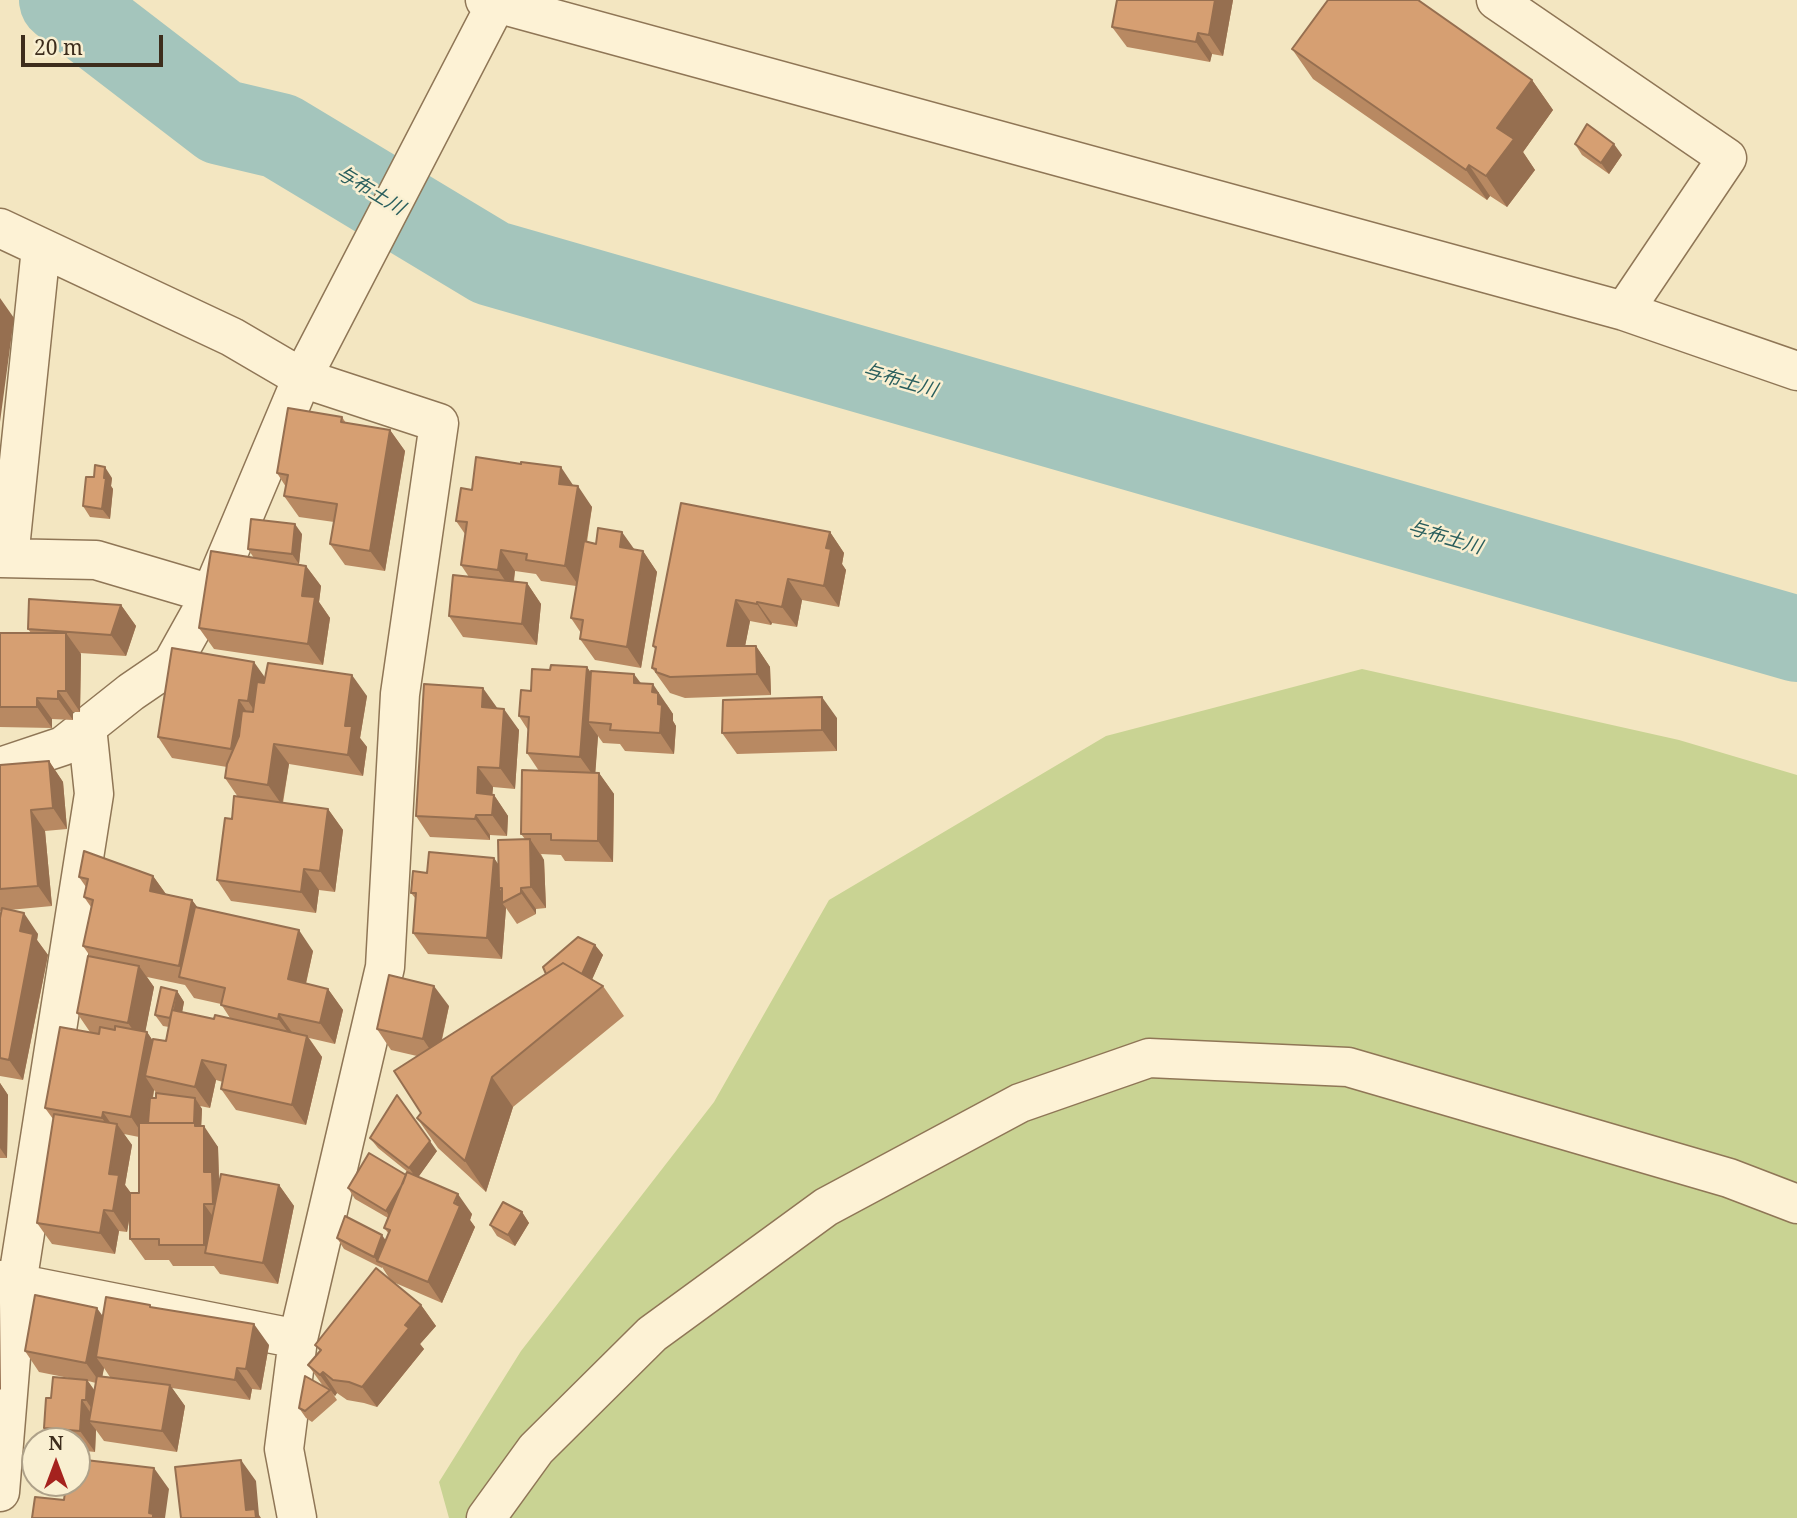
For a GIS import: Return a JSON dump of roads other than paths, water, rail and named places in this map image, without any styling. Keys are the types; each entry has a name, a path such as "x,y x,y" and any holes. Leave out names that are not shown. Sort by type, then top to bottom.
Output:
{"street":[{"path":"1496,0 1540,12 1727,158 1624,311"},
{"path":"0,767 63,746 131,692 172,664 211,594 302,378 492,6 1624,311 1797,371"},
{"path":"0,228 232,337 302,378 439,422 400,694 385,967 298,1339 284,1449 297,1518"},
{"path":"41,248 5,558 96,560 211,594"},
{"path":"0,1492 8,1282 94,794 87,727"},
{"path":"486,1518 536,1449 652,1334 826,1207 1020,1102 1149,1058 1348,1067 1729,1178 1797,1204"},
{"path":"8,1282 298,1339"}],"waterway":[{"name":"与布土川","path":"62,0 221,122 280,136 491,263 1797,639"}]}
